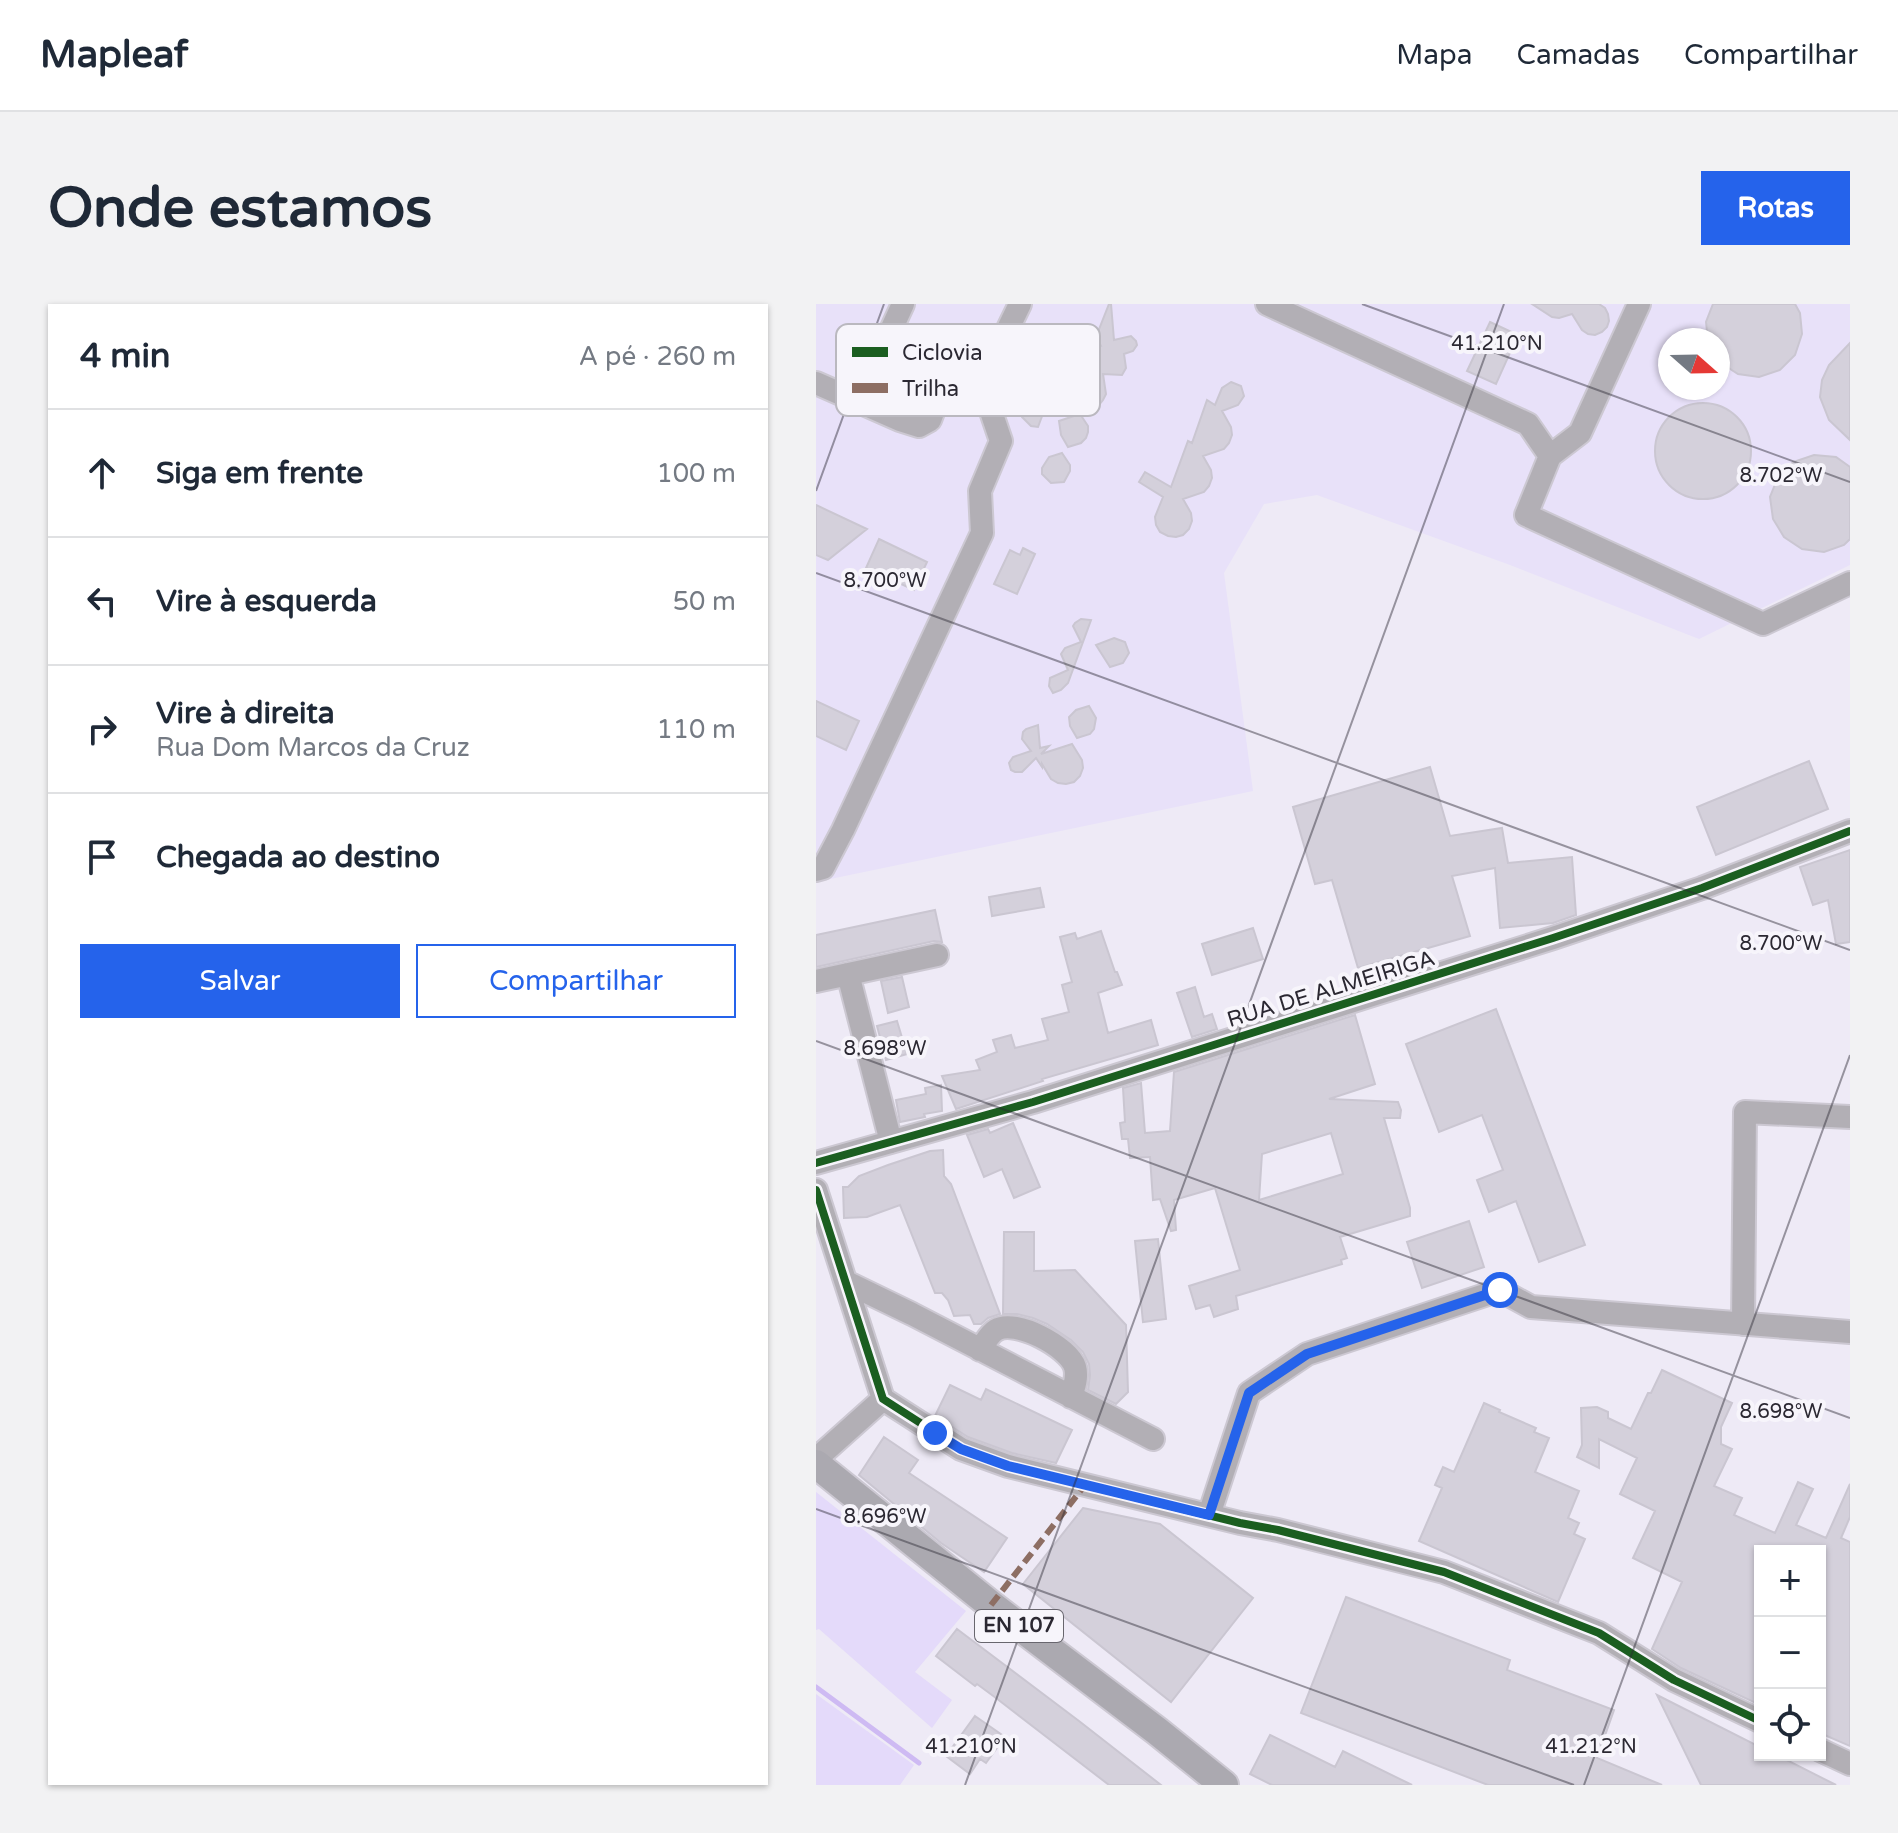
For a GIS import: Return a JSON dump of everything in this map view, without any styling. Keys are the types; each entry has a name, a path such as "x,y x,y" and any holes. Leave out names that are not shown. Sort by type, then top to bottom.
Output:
{"main road":[{"name":"EN 107","path":"816,1461 991,1605 1224,1785"}],"street":[{"path":"894,324 903,304"},
{"path":"1010,324 1020,304"},
{"path":"1267,304 1528,424 1550,456"},
{"path":"1639,304 1580,433 1550,456 1526,515 1763,624 1850,583"},
{"path":"816,383 836,392"},
{"path":"894,416 919,426 932,416"},
{"path":"816,870 823,868 843,830 982,533 980,491 1001,441 993,416"},
{"name":"RUA DE ALMEIRIGA","path":"816,1163 1033,1102 1553,938 1702,888 1850,831"},
{"path":"816,981 937,955"},
{"path":"848,974 891,1142"},
{"path":"1743,1324 1745,1112 1850,1117"},
{"path":"816,1190 883,1399 961,1449 1008,1466 1444,1572 1599,1633 1674,1680 1754,1718"},
{"path":"846,1282 1153,1439"},
{"path":"1209,1515 1249,1393 1307,1354 1500,1290 1531,1307 1850,1332"},
{"path":"980,1350 995,1331 1004,1327 1032,1333 1065,1352 1075,1364 1071,1397"},
{"path":"816,1461 883,1399"},
{"path":"1826,1753 1850,1764"}],"shaded area":[{"path":"816,304 1850,304 1850,565 1699,639 1510,565 1317,495 1264,504 1224,573 1253,791 816,882"},
{"path":"816,1492 966,1611 915,1672 952,1700 932,1728 819,1629 816,1630"},
{"path":"816,1694 914,1765 900,1785 816,1785"}],"building":[{"path":"1111,304 1114,340 1131,336 1137,345 1133,351 1124,354 1126,368 1122,375 1103,374 1106,394 1100,404 1101,346 1100,327"},
{"path":"1532,304 1599,304 1605,308 1609,321 1602,332 1588,334 1572,314 1552,317"},
{"path":"1713,304 1795,304 1800,313 1802,334 1795,355 1780,370 1759,377 1738,374 1730,369 1730,328 1707,328"},
{"path":"1490,322 1518,335 1496,384 1467,371"},
{"path":"1850,343 1850,440 1829,420 1820,397 1822,380 1829,365"},
{"path":"1231,382 1241,386 1244,396 1238,405 1222,411 1231,427 1229,443 1224,449 1203,456 1211,470 1209,486 1204,492 1183,499 1191,513 1189,529 1183,535 1168,536 1160,532 1156,525 1155,517 1163,497 1139,482 1145,472 1171,487 1188,441 1192,443 1207,400 1215,405 1222,388"},
{"path":"1703,403 1721,407 1737,417 1747,433 1751,451 1747,469 1737,485 1721,495 1703,499 1685,495 1669,485 1659,469 1655,451 1659,433 1669,417 1685,407"},
{"path":"1042,416 1038,427 1031,426 1022,417"},
{"path":"1081,416 1088,426 1086,438 1068,447 1061,435 1059,421"},
{"path":"1062,453 1070,465 1070,471 1064,482 1051,483 1042,474 1042,468 1049,457"},
{"path":"1814,455 1836,457 1850,467 1850,539 1844,545 1824,552 1802,549 1784,537 1773,519 1770,497 1778,477 1793,462"},
{"path":"816,505 867,529 828,560 816,555"},
{"path":"879,539 927,562 914,590 866,568"},
{"path":"1023,548 1035,554 1017,594 994,584 1010,550 1020,555"},
{"path":"1081,619 1091,620 1068,683 1053,693 1049,686 1050,678 1068,670 1061,654 1065,648 1081,642 1073,626"},
{"path":"1114,638 1125,642 1129,653 1123,663 1110,667 1096,645"},
{"path":"816,701 859,721 846,750 816,736"},
{"path":"1089,706 1096,718 1094,729 1090,734 1077,738 1069,717 1076,710"},
{"path":"1038,725 1040,748 1049,746 1041,754 1072,744 1082,760 1083,768 1074,782 1058,783 1051,779 1036,758 1022,772 1011,770 1009,763 1013,757 1031,751 1022,739 1023,732"},
{"path":"1809,761 1828,809 1716,855 1697,807"},
{"path":"1430,767 1450,836 1502,828 1508,863 1572,857 1576,915 1553,923 1500,928 1495,868 1452,876 1470,936 1358,968 1332,880 1315,884 1293,807"},
{"path":"1850,850 1850,942 1836,944 1828,900 1813,905 1800,867"},
{"path":"1040,888 1044,907 992,916 989,897"},
{"path":"935,910 942,942 934,941 816,967 816,935"},
{"path":"1253,928 1263,959 1212,975 1202,944"},
{"path":"1101,931 1122,985 1098,993 1108,1033 1151,1020 1158,1045 1042,1079 956,1109 942,1076 980,1070 976,1060 997,1052 993,1040 1011,1035 1015,1048 1048,1040 1042,1019 1069,1012 1062,985 1072,982 1060,937 1075,933 1077,939"},
{"path":"902,977 909,1007 888,1013 881,981"},
{"path":"1195,987 1204,1017 1212,1014 1217,1029 1192,1037 1177,993"},
{"path":"1496,1009 1585,1245 1539,1262 1516,1201 1489,1212 1477,1180 1503,1170 1482,1115 1439,1132 1406,1044"},
{"path":"1355,1015 1375,1084 1329,1099 1398,1102 1400,1118 1384,1118 1410,1216 1340,1237 1347,1258 1341,1260 1342,1264 1236,1296 1238,1309 1214,1317 1210,1305 1196,1309 1189,1286 1240,1270 1215,1188 1174,1200 1176,1230 1171,1231 1160,1199 1153,1200 1150,1157 1130,1158 1128,1139 1122,1139 1120,1123 1125,1122 1123,1088 1141,1083 1145,1133 1170,1131 1174,1072","holes":["1331,1133 1343,1174 1259,1200 1262,1154"]},
{"path":"897,1021 907,1054 886,1060 877,1026"},
{"path":"941,1085 942,1111 900,1122 896,1100 926,1094 925,1088"},
{"path":"1013,1123 1040,1187 1014,1198 1002,1169 984,1177 967,1135 988,1129 990,1133"},
{"path":"943,1150 944,1176 951,1184 1000,1314 981,1324 974,1324 970,1315 954,1316 948,1300 942,1293 935,1293 900,1205 867,1217 844,1218 843,1187 848,1187 859,1176 930,1151"},
{"path":"1469,1221 1484,1267 1422,1288 1407,1242"},
{"path":"1004,1232 1034,1232 1034,1271 1075,1270 1126,1325 1128,1392 1116,1404 1088,1390 1089,1364 1071,1340 1033,1318 1003,1314"},
{"path":"1158,1239 1166,1319 1143,1322 1135,1241"},
{"path":"1662,1370 1732,1403 1721,1427 1721,1444 1732,1449 1714,1486 1742,1498 1734,1515 1775,1533 1798,1482 1813,1489 1796,1525 1826,1538 1850,1484 1850,1517 1841,1538 1850,1542 1850,1746 1826,1736 1826,1545 1754,1545 1754,1702 1681,1668 1652,1649 1682,1582 1633,1558 1655,1511 1620,1494 1637,1458 1599,1439 1599,1468 1577,1457 1582,1445 1581,1408 1597,1407 1608,1412 1608,1418 1631,1429 1648,1393 1651,1393"},
{"path":"950,1385 981,1400 986,1389 1072,1430 1056,1463 1012,1453 968,1437 935,1416"},
{"path":"1484,1403 1536,1428 1534,1432 1549,1438 1535,1472 1579,1491 1568,1518 1579,1523 1574,1534 1585,1539 1558,1602 1419,1541 1442,1488 1435,1485 1443,1467 1454,1472"},
{"path":"884,1437 918,1460 909,1473 1007,1538 984,1572 941,1543 859,1475"},
{"path":"1083,1508 1160,1524 1253,1598 1171,1702 1023,1584"},
{"path":"1346,1597 1510,1660 1507,1670 1614,1710 1597,1758 1662,1785 1488,1785 1301,1713"},
{"path":"957,1629 1161,1785 1109,1785 996,1698 977,1684 975,1686 936,1656"},
{"path":"1657,1695 1754,1744 1754,1761 1789,1761 1836,1785 1701,1785"},
{"path":"975,1716 1005,1737 986,1763 980,1759 970,1774 946,1756"},
{"path":"1270,1735 1335,1767 1343,1751 1412,1785 1272,1785 1250,1774"}],"waterway":[{"path":"816,1687 919,1763"}],"marked path":[{"path":"991,1605 1085,1485"}],"cycle path":[{"path":"816,1163 1033,1102 1553,938 1702,888 1850,831"},
{"path":"816,1190 883,1399 961,1449 1008,1466 1444,1572 1599,1633 1674,1680 1754,1718"}],"route":[{"path":"935,1433 961,1449 1008,1466 1209,1515 1249,1393 1307,1354 1500,1290"}]}
